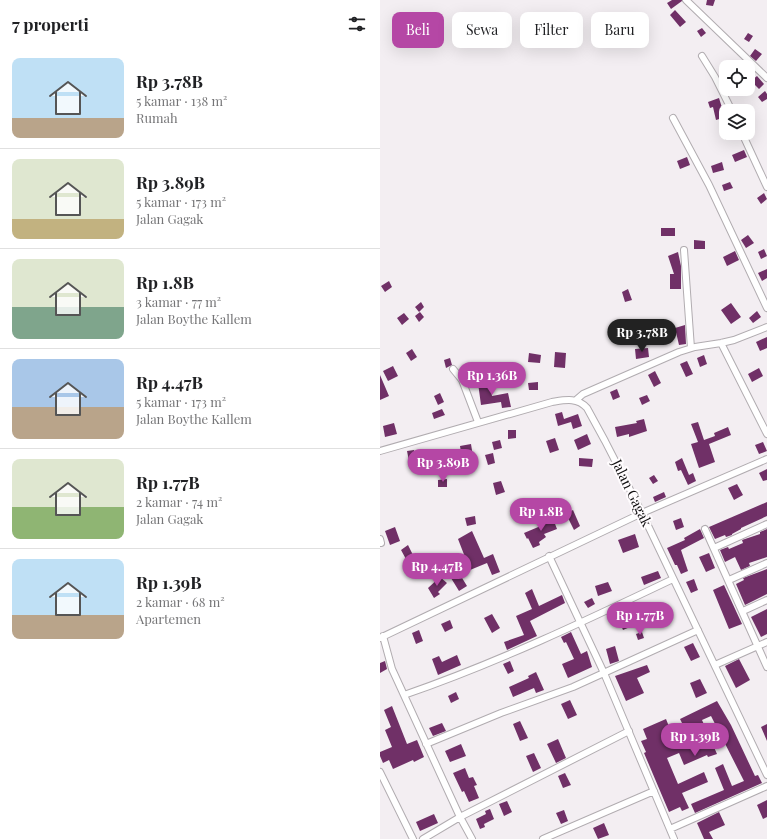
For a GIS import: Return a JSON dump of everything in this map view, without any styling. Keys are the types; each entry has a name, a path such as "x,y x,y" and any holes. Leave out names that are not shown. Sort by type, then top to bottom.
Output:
{"street":[{"path":"686,0 767,78"},
{"path":"702,56 715,77 728,104"},
{"path":"673,118 709,185 767,308"},
{"path":"745,140 767,187"},
{"path":"684,250 692,348"},
{"path":"380,451 552,402 576,400 579,396 673,354 692,348 734,340 767,327"},
{"path":"721,343 767,434"},
{"path":"453,369 462,380 478,422"},
{"name":"Jalan Gagak","path":"576,400 587,408 642,513 715,666 764,762 767,775"},
{"path":"472,839 460,817 392,669 381,637 642,513 767,459"},
{"path":"714,548 767,524"},
{"path":"705,529 767,667"},
{"path":"549,556 604,673 674,839"},
{"path":"729,580 767,563"},
{"path":"404,695 450,679 580,624 673,579"},
{"path":"743,611 767,600"},
{"path":"426,744 502,713 573,687 698,630"},
{"path":"715,666 767,642"},
{"path":"423,839 460,817 629,731"},
{"path":"380,772 413,839"},
{"path":"670,829 767,786"},
{"path":"543,839 654,791"}],"building":[{"path":"672,0 682,1 671,9 667,3"},
{"path":"707,0 715,0 713,6 706,5"},
{"path":"675,10 686,22 680,27 670,15"},
{"path":"702,28 706,33 701,37 697,31"},
{"path":"748,33 753,36 749,42 744,39"},
{"path":"755,49 762,54 756,61 750,56"},
{"path":"757,76 764,84 759,89 755,85 755,78"},
{"path":"765,91 767,94 767,99 762,102 758,97"},
{"path":"719,98 721,104 719,104 719,119 716,120 713,107 710,108 708,102"},
{"path":"744,150 747,157 735,162 732,155"},
{"path":"687,157 690,165 680,169 677,161"},
{"path":"722,162 724,170 713,173 711,166"},
{"path":"730,182 733,188 724,191 722,185"},
{"path":"764,193 767,199 761,204 757,198"},
{"path":"661,228 675,228 675,236 661,236"},
{"path":"748,235 754,243 746,248 741,240"},
{"path":"694,240 705,241 705,249 694,249"},
{"path":"764,249 767,256 761,259 758,252"},
{"path":"735,251 739,260 727,266 723,257"},
{"path":"678,252 681,266 681,289 670,289 670,274 674,274 668,256"},
{"path":"767,269 767,278 762,281 758,273"},
{"path":"389,281 392,287 385,292 381,286"},
{"path":"628,289 632,300 625,302 622,292"},
{"path":"421,302 424,307 419,312 415,307"},
{"path":"731,303 741,317 731,324 721,310"},
{"path":"757,311 761,317 753,323 749,318"},
{"path":"420,312 424,317 419,322 415,316"},
{"path":"404,313 409,319 402,325 397,318"},
{"path":"685,325 686,344 679,345 675,328"},
{"path":"767,337 767,348 760,351 756,342"},
{"path":"648,348 649,357 636,359 635,349"},
{"path":"412,349 417,357 411,361 406,353"},
{"path":"555,352 566,353 565,368 554,367"},
{"path":"529,353 541,355 540,363 528,362"},
{"path":"704,355 707,364 700,367 697,358"},
{"path":"450,358 452,365 446,368 444,360"},
{"path":"687,361 693,374 686,377 680,364"},
{"path":"393,366 398,376 388,381 383,371"},
{"path":"759,368 763,376 752,382 748,374"},
{"path":"655,371 661,383 654,387 648,375"},
{"path":"380,375 389,396 380,400"},
{"path":"490,381 492,396 508,393 511,407 502,408 501,402 481,405 478,383"},
{"path":"538,382 538,390 529,390 528,383"},
{"path":"617,389 620,397 613,400 610,392"},
{"path":"440,393 444,402 438,405 434,396"},
{"path":"647,395 650,401 642,405 639,398"},
{"path":"442,409 445,415 434,419 432,413"},
{"path":"562,412 564,419 578,414 582,426 573,429 571,422 558,426 555,414"},
{"path":"644,419 647,431 629,437 629,434 617,437 615,427 637,423 636,421"},
{"path":"698,422 704,440 715,436 714,433 728,427 731,435 709,444 715,462 699,468 691,444 698,442 691,424"},
{"path":"394,423 397,434 385,437 383,426"},
{"path":"508,430 516,430 516,438 508,439"},
{"path":"587,434 591,444 578,450 574,440"},
{"path":"555,438 559,450 550,453 546,441"},
{"path":"500,440 502,448 494,450 492,442"},
{"path":"763,442 767,451 759,454 755,445"},
{"path":"471,444 474,463 463,465 460,446"},
{"path":"442,449 451,449 452,462 444,462"},
{"path":"414,450 417,465 410,466 407,451"},
{"path":"493,453 495,463 488,465 485,455"},
{"path":"579,458 593,459 592,467 579,466"},
{"path":"682,458 689,475 693,473 696,481 688,485 681,470 678,471 675,462"},
{"path":"767,469 767,480 763,481 759,473"},
{"path":"654,475 658,481 653,484 649,478"},
{"path":"447,479 447,487 438,487 438,480"},
{"path":"501,481 505,492 496,495 493,483"},
{"path":"737,484 743,495 734,500 728,488"},
{"path":"664,492 666,497 655,502 653,497"},
{"path":"767,502 767,516 741,528 732,535 726,537 725,535 715,539 709,527"},
{"path":"573,510 580,526 574,530 566,514"},
{"path":"475,516 476,524 467,526 465,518"},
{"path":"552,516 557,529 544,534 546,537 539,542 540,545 533,548 524,533 543,525 541,521"},
{"path":"681,518 684,527 676,530 673,521"},
{"path":"395,527 400,541 390,545 385,531"},
{"path":"700,529 704,538 681,550 688,571 681,574 667,548 685,540 684,538"},
{"path":"767,529 767,557 749,563 750,566 741,570 735,557 725,562 720,550 728,547 729,549 743,543 742,540 760,534 760,532"},
{"path":"472,531 484,558 493,554 500,572 492,575 487,563 470,570 458,539"},
{"path":"635,534 639,547 623,553 618,540"},
{"path":"408,545 414,557 407,561 401,550"},
{"path":"709,553 715,568 706,572 699,557"},
{"path":"767,569 767,594 745,605 736,584 744,580 743,578"},
{"path":"658,571 661,578 644,585 641,577"},
{"path":"459,573 467,586 459,591 451,578"},
{"path":"440,577 447,583 438,592 440,594 434,598 428,588"},
{"path":"694,579 698,590 691,593 686,582"},
{"path":"608,582 612,591 598,596 595,586"},
{"path":"724,585 742,624 729,629 713,590"},
{"path":"532,589 539,606 562,595 565,603 530,621 537,636 507,650 504,642 524,635 516,616 532,609 525,593"},
{"path":"592,598 595,604 588,608 584,602"},
{"path":"767,609 767,634 761,637 751,617"},
{"path":"624,612 630,627 623,630 617,615"},
{"path":"492,614 500,628 492,633 484,618"},
{"path":"450,620 453,628 445,632 441,624"},
{"path":"419,630 423,641 416,644 412,633"},
{"path":"571,632 581,654 587,651 592,667 568,678 562,664 574,659 566,642 564,643 561,637"},
{"path":"642,632 644,638 638,640 636,634"},
{"path":"693,643 700,657 691,661 684,647"},
{"path":"615,646 619,661 610,664 606,649"},
{"path":"457,655 461,665 438,675 432,659 439,656 442,662"},
{"path":"739,659 750,680 736,688 725,666"},
{"path":"385,661 387,669 380,673 380,663"},
{"path":"510,661 514,671 508,674 503,664"},
{"path":"647,665 650,672 637,678 644,693 626,701 615,676"},
{"path":"536,672 544,690 536,693 534,688 513,697 509,687 529,678 528,676"},
{"path":"700,679 707,693 696,698 690,683"},
{"path":"456,692 459,699 451,703 448,696"},
{"path":"570,700 577,715 568,719 561,704"},
{"path":"717,701 731,725 755,776 758,775 762,783 695,813 691,804 724,790 715,768 723,764 732,786 744,781 711,716 702,720 717,754 708,757 707,755 684,765 679,753 667,758 678,784 704,772 708,782 682,793 689,808 682,811 680,807 669,812 644,753 646,752 641,741 647,739 643,729 666,719 670,729 682,723 680,719"},
{"path":"392,706 407,744 417,740 424,757 393,769 389,760 383,763 380,756 380,752 392,747 385,730 391,727 384,710"},
{"path":"520,721 528,738 520,741 513,724"},
{"path":"442,723 446,731 433,736 429,728"},
{"path":"767,724 767,741 761,727"},
{"path":"558,739 566,758 556,763 547,744"},
{"path":"461,744 466,756 450,762 445,751"},
{"path":"534,753 541,768 533,772 526,756"},
{"path":"465,768 469,778 473,777 477,785 474,786 479,798 469,802 464,791 462,792 453,773"},
{"path":"565,773 571,785 563,788 558,776"},
{"path":"767,800 767,817 763,819 757,805"},
{"path":"507,801 512,812 504,816 499,804"},
{"path":"490,809 494,819 484,824 485,827 480,829 476,819 486,814 485,811"},
{"path":"564,810 568,821 561,824 556,813"},
{"path":"719,812 725,825 709,832 713,839 704,839 697,823"},
{"path":"434,814 438,823 420,831 416,822"},
{"path":"604,823 609,835 598,839 593,828"}]}
